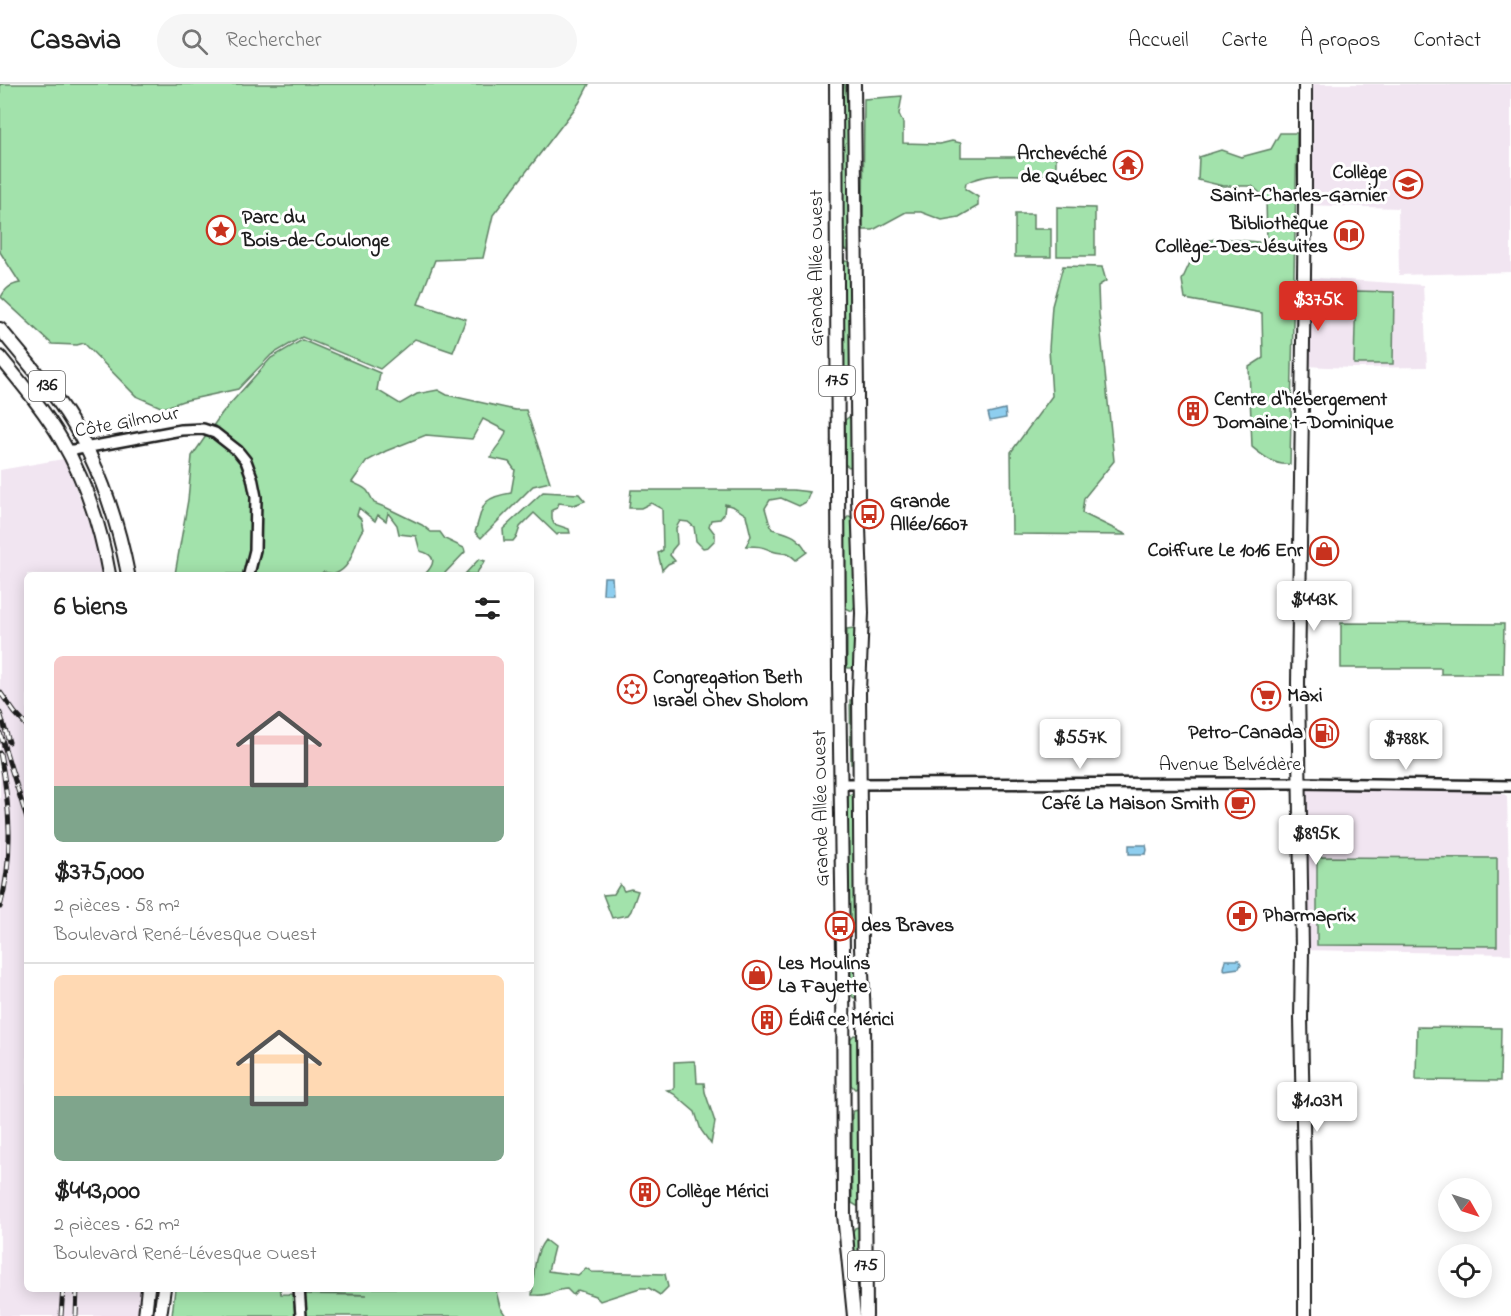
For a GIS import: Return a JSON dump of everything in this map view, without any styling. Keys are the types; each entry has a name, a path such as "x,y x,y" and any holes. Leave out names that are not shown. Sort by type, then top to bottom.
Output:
{"main road":[{"name":"Grande Allée Ouest","path":"836,84 844,1215 854,1316"},
{"name":"Grande Allée Ouest","path":"854,84 858,499 862,614 861,948 864,1019 866,1316"},
{"path":"1305,84 1298,683 1305,1316"},
{"path":"837,256 855,256"},
{"name":"136","path":"0,329 54,395 87,448 112,513 127,572"},
{"name":"136","path":"0,357 46,416 68,451 104,545 109,572"},
{"path":"145,1316 148,1292"},
{"path":"160,1316 163,1292"}],"street":[{"name":"Côte Gilmour","path":"68,451 181,430 203,429 215,433 238,451 246,461 252,477 256,497 255,550 250,572"},
{"name":"Avenue Belvédère","path":"841,784 1300,783 1511,786"},
{"path":"299,1292 301,1316"}],"shaded area":[{"name":"Collège Saint-Charles-Garnier","path":"1305,84 1511,84 1511,272 1399,275 1398,208 1305,205"},
{"path":"1304,278 1423,285 1427,367 1303,366"},
{"path":"63,459 86,515 101,572 24,572 24,1292 141,1292 137,1316 0,1316 0,470"},
{"path":"1300,783 1339,783 1507,796 1511,954 1302,950"}],"green space":[{"name":"Parc du Bois-de-Coulonge","path":"0,84 589,84 579,103 493,215 483,258 435,260 418,304 466,319 453,352 415,339 380,369 302,337 271,355 238,389 183,401 163,408 136,396 84,343 52,344 1,297 9,287 20,283 0,252"},
{"path":"843,84 845,84 849,122 850,249 848,251 843,248"},
{"path":"902,96 899,114 903,123 903,143 940,144 952,141 961,143 961,157 1056,157 1056,176 997,175 975,179 966,183 965,189 978,197 978,206 959,217 942,220 921,212 906,212 873,230 863,230 864,99"},
{"path":"1280,133 1297,133 1290,464 1270,460 1252,447 1249,367 1263,358 1262,313 1185,299 1182,280 1199,243 1219,238 1267,243 1266,198 1252,186 1223,186 1198,180 1199,157 1221,150 1241,157 1271,149"},
{"path":"1057,207 1095,208 1095,256 1057,256"},
{"path":"1015,214 1033,214 1033,229 1051,229 1051,257 1015,257"},
{"path":"845,261 850,262 851,392 849,393 844,390 843,265"},
{"path":"1063,266 1102,267 1106,281 1098,286 1099,314 1114,461 1084,498 1082,513 1127,535 1012,534 1011,452 1052,396 1049,349 1052,306"},
{"path":"1356,291 1394,292 1393,364 1354,364"},
{"path":"302,340 380,373 377,390 400,404 417,394 438,390 447,395 515,410 526,410 550,482 533,486 481,538 475,532 482,509 488,500 511,493 515,470 509,462 491,458 506,431 483,419 472,439 426,435 367,461 352,482 366,490 374,503 422,525 431,532 440,532 445,539 464,548 465,552 446,572 426,572 431,566 432,557 420,551 416,536 399,534 397,525 388,513 386,521 378,515 375,521 359,508 357,515 361,519 363,529 350,560 338,572 175,572 188,500 192,456 222,413 271,358"},
{"path":"851,418 854,465 849,467 845,464 845,420"},
{"path":"631,490 793,490 810,492 806,502 799,506 781,498 770,500 765,508 772,529 793,536 807,552 796,560 787,554 746,546 751,536 746,515 725,504 724,514 720,519 711,520 709,526 715,534 715,540 708,547 703,548 696,541 694,527 688,522 680,521 676,528 677,544 670,555 675,561 662,570 658,553 663,550 662,509 651,503 641,508 629,508"},
{"path":"543,492 579,494 585,501 574,505 559,503 557,508 552,510 554,524 569,529 570,533 557,535 534,513 520,527 513,541 504,541 503,529"},
{"path":"849,516 855,521 855,606 852,611 846,608 845,520"},
{"path":"479,559 485,561 477,572 467,572"},
{"path":"1341,623 1504,624 1503,674 1441,674 1441,668 1341,668"},
{"path":"854,628 856,665 855,668 848,668 847,629"},
{"path":"850,700 853,700 855,763 851,764"},
{"path":"853,793 856,794 856,933 849,929 848,798"},
{"path":"1317,857 1497,858 1497,946 1317,945"},
{"path":"620,884 624,891 631,889 638,891 628,915 612,918 603,895 614,894"},
{"path":"853,955 856,956 859,997 854,998 850,959"},
{"path":"1417,1027 1501,1028 1500,1081 1416,1080"},
{"path":"854,1035 859,1036 860,1087 855,1089 851,1085 850,1039"},
{"path":"694,1061 697,1083 704,1083 715,1122 711,1144 701,1130 695,1112 667,1090 674,1089 674,1062"},
{"path":"860,1111 860,1206 852,1203 852,1115"},
{"path":"860,1228 863,1316 859,1316 853,1231"},
{"path":"545,1240 554,1247 548,1271 578,1275 586,1268 592,1272 665,1274 668,1287 660,1295 649,1288 640,1288 600,1301 595,1296 578,1290 573,1295 567,1289 543,1295 532,1295 536,1259"},
{"path":"175,1292 367,1295 301,1292 496,1292 500,1307 506,1316 172,1316"}],"water":[{"path":"1005,409 1006,418 990,421 988,413"},
{"path":"604,577 612,577 613,594 603,594"},
{"path":"1129,845 1146,845 1146,854 1129,854"},
{"path":"1225,960 1239,960 1241,964 1239,968 1225,970 1223,968"}],"railway":[{"path":"0,692 24,723"},
{"path":"0,713 9,742"},
{"path":"0,733 24,809"},
{"path":"0,753 9,830 7,869 0,907"},
{"path":"61,1316 63,1292"},
{"path":"76,1316 77,1292"}],"place":[{"name":"Archevéché de Québec","path":"1128,165"},
{"name":"Collège Saint-Charles-Garnier","path":"1408,184"},
{"name":"Parc du Bois-de-Coulonge","path":"221,230"},
{"name":"Bibliothèque Collège-Des-Jésuites","path":"1349,235"},
{"name":"Centre d'hébergement Domaine t-Dominique","path":"1193,411"},
{"name":"Grande Allée/6607","path":"869,514"},
{"name":"Coiffure Le 1016 Enr","path":"1324,551"},
{"name":"Congregation Beth Israel Ohev Sholom","path":"632,689"},
{"name":"Maxi","path":"1266,696"},
{"name":"Petro-Canada","path":"1324,733"},
{"name":"Café La Maison Smith","path":"1240,804"},
{"name":"Pharmaprix","path":"1242,916"},
{"name":"des Braves","path":"840,926"},
{"name":"Les Moulins La Fayette","path":"757,975"},
{"name":"Édifice Mérici","path":"767,1020"},
{"name":"Collège Mérici","path":"645,1192"}]}
